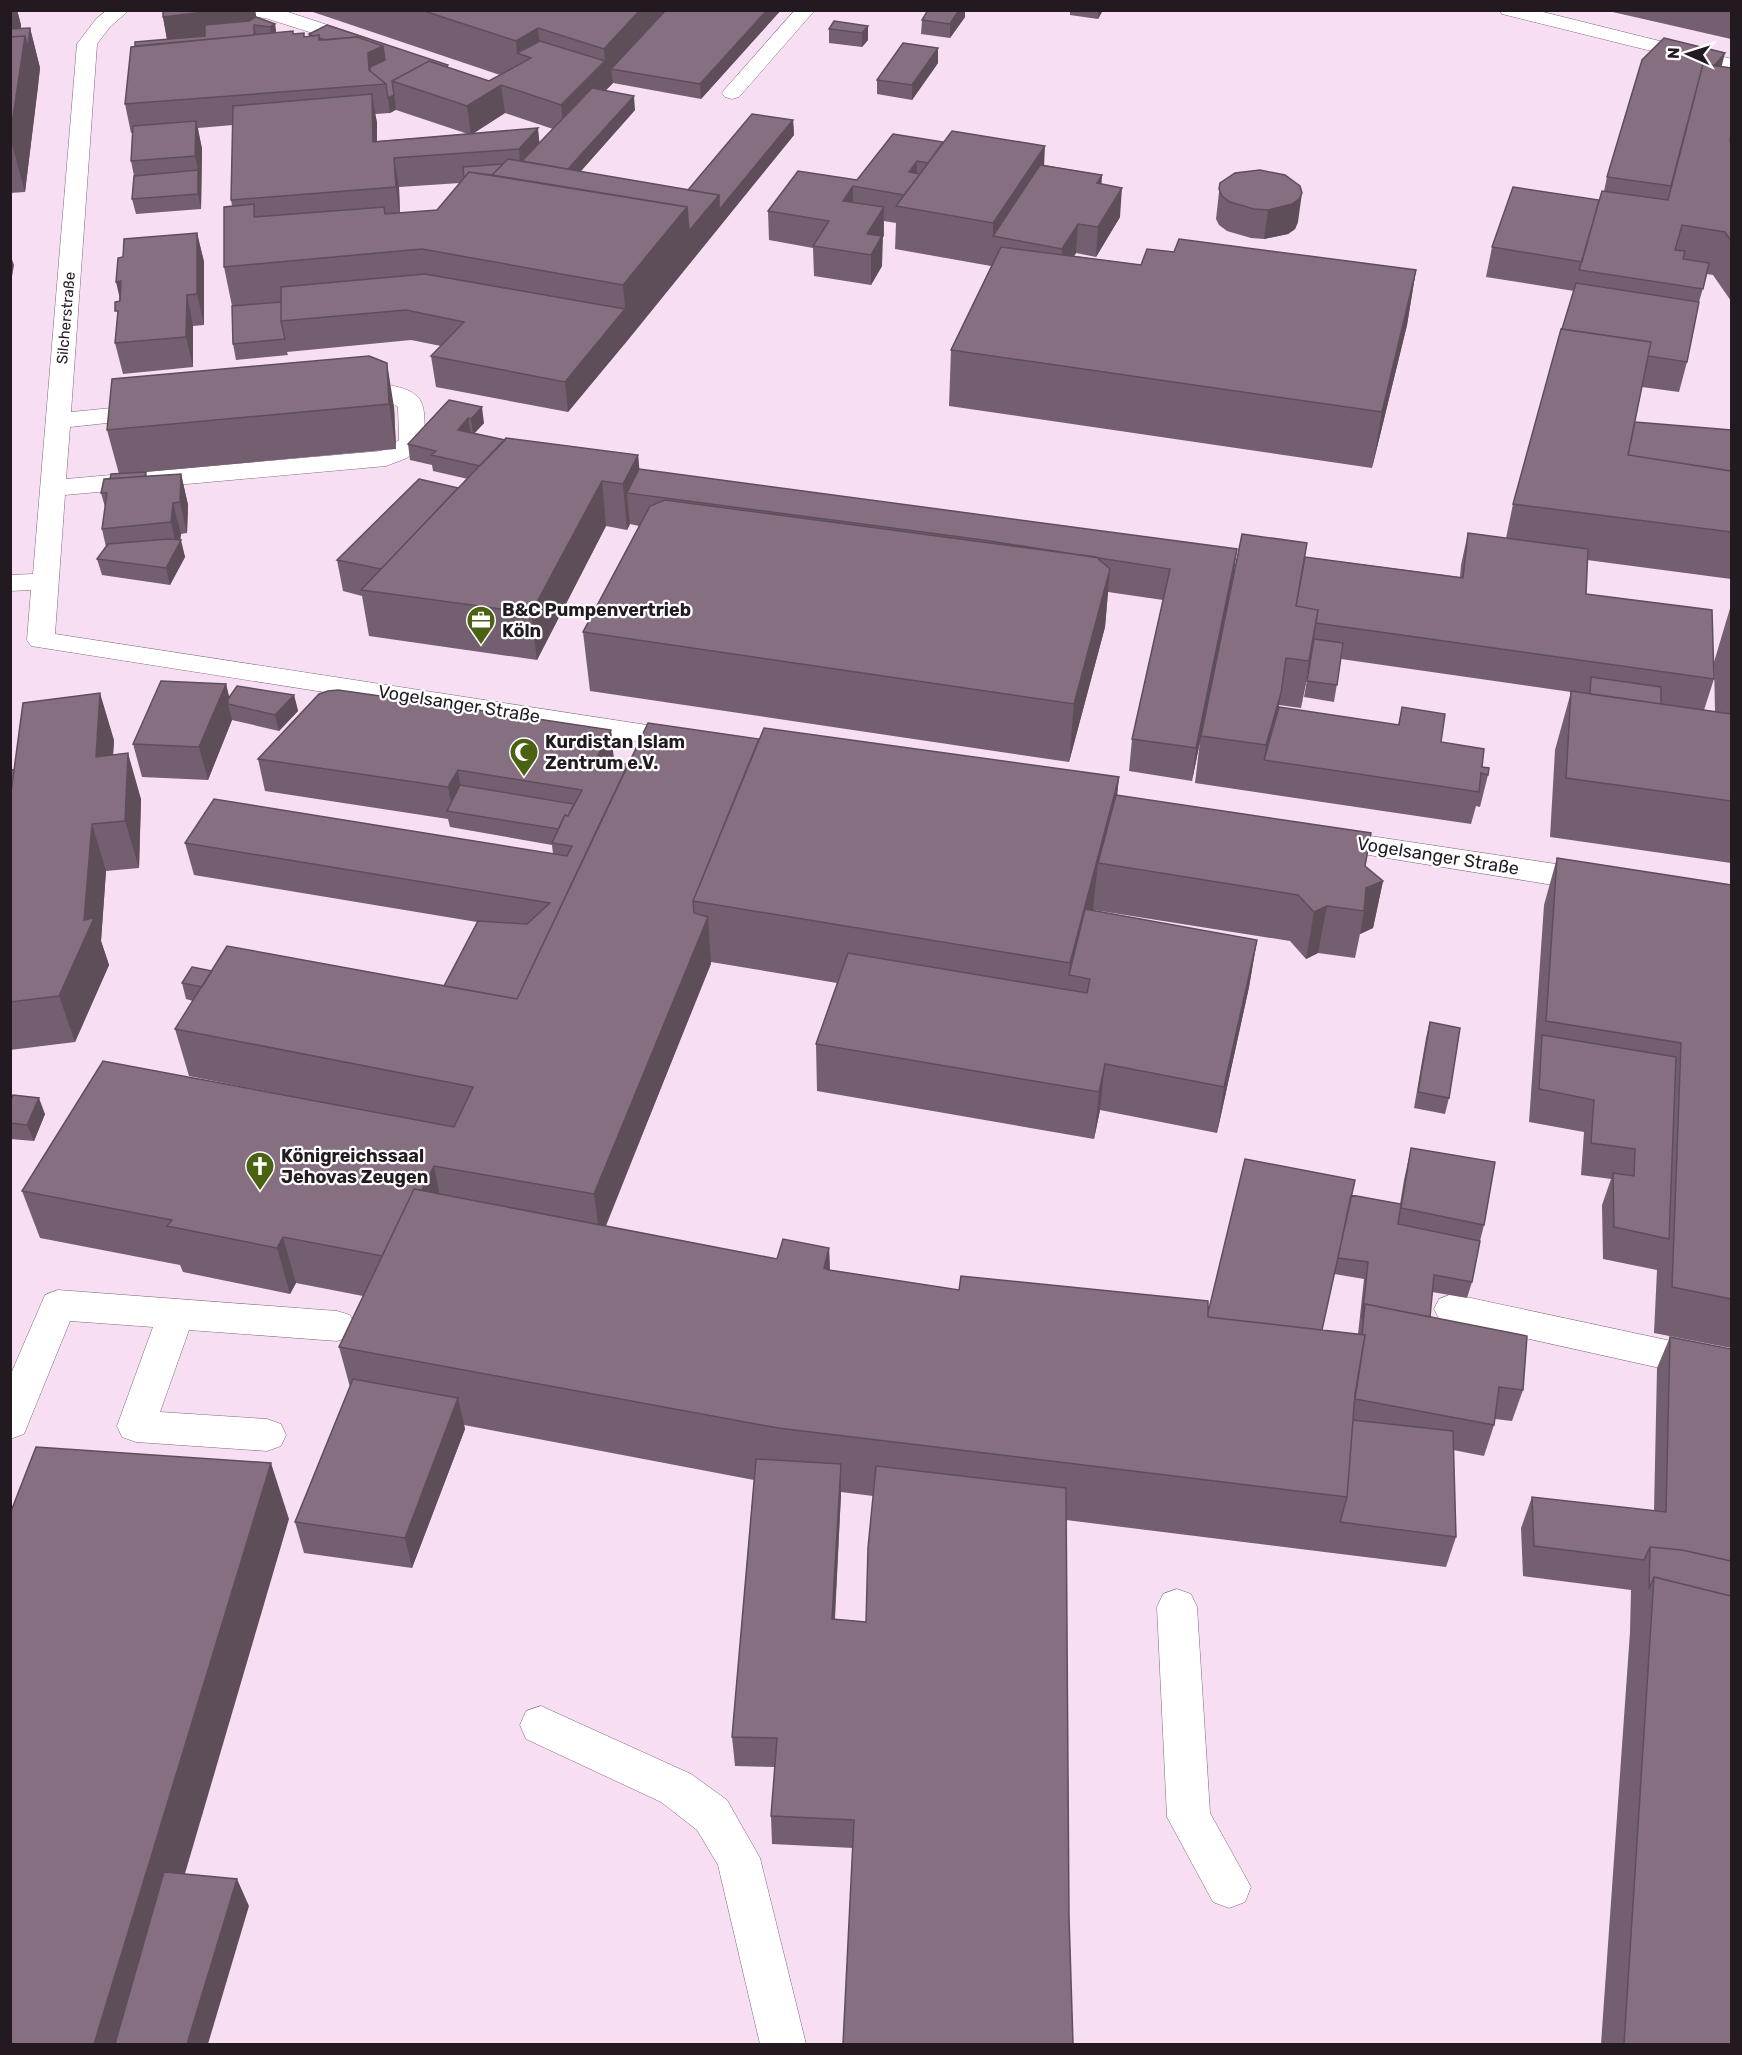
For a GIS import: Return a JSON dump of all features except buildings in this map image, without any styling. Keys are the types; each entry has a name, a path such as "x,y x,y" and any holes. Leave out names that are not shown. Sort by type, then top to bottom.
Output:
{"street":[{"name":"Silcherstraße","path":"41,640 87,44 103,23 120,10"},
{"path":"240,10 267,12 377,47"},
{"path":"732,93 806,10"},
{"path":"1509,10 1731,65"},
{"path":"53,488 386,458 398,453 412,441 410,404 400,396 386,390 330,394"},
{"path":"58,421 176,409"},
{"path":"10,583 45,581"},
{"name":"Vogelsanger Straße","path":"41,640 712,744"},
{"name":"Vogelsanger Straße","path":"1293,834 1625,885"},
{"path":"10,1423 58,1305 337,1326"},
{"path":"1452,1309 1731,1369"},
{"path":"176,1314 136,1426 267,1435"},
{"path":"1177,1607 1189,1817 1228,1887"},
{"path":"541,1725 676,1788 712,1815 738,1858 783,2044"}],"place":[{"name":"B&C Pumpenvertrieb Köln","path":"481,646"},
{"name":"Kurdistan Islam Zentrum e.V.","path":"524,778"},
{"name":"Königreichssaal Jehovas Zeugen","path":"260,1192"}]}
